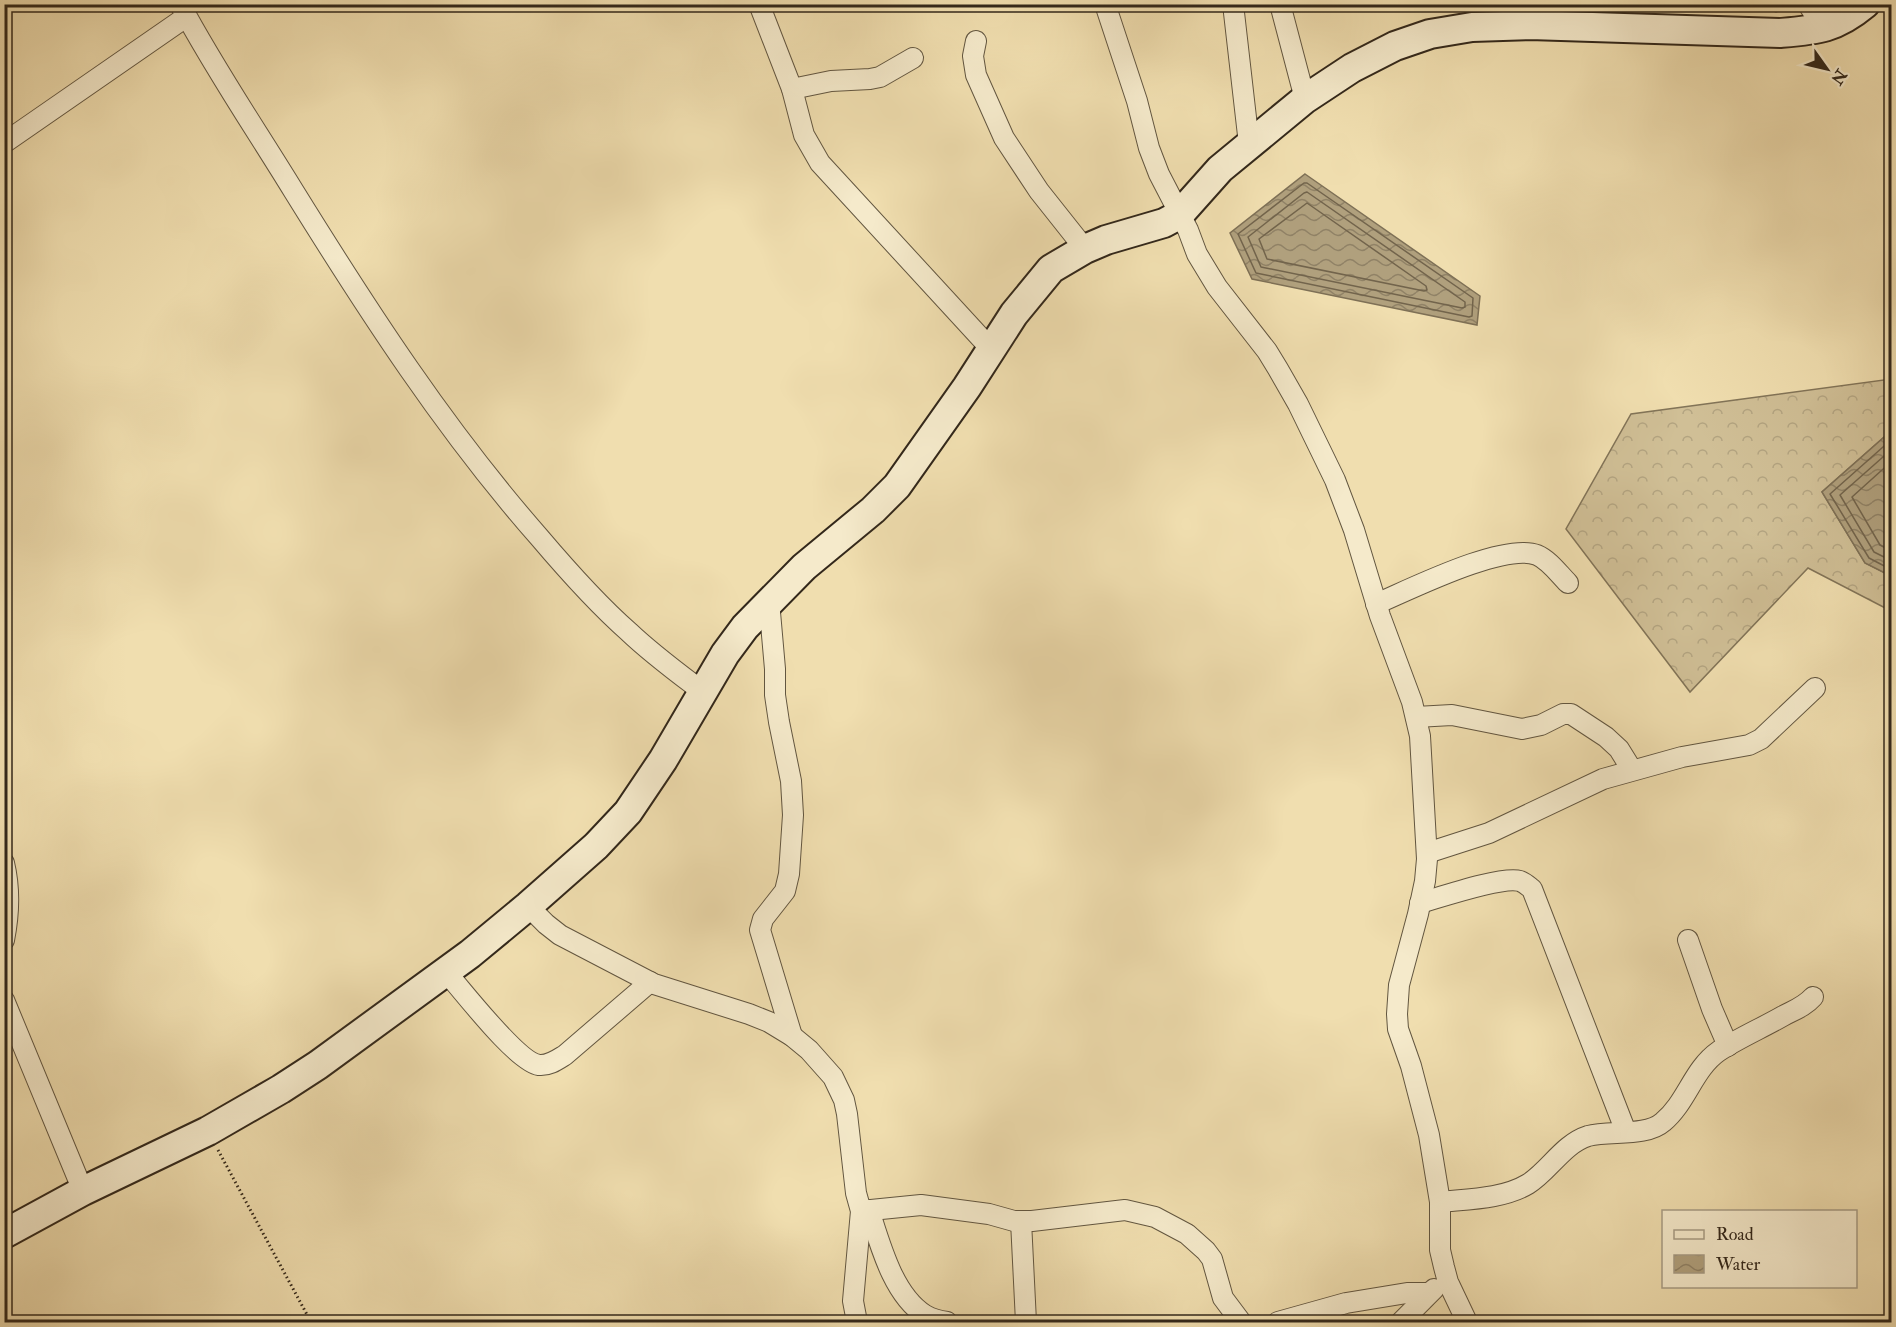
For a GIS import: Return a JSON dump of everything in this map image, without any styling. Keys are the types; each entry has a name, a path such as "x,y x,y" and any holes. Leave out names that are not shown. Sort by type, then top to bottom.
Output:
{"street":[{"path":"759,4 792,89 804,135 820,163 991,349"},
{"path":"1105,4 1159,174 1209,276 1267,351 1298,404 1335,480 1354,530 1376,604 1412,702 1422,761 1427,854 1425,881 1399,985 1398,1029 1426,1119 1440,1202 1440,1250 1447,1277 1467,1323"},
{"path":"1233,4 1249,144"},
{"path":"1280,4 1305,99"},
{"path":"4,1234 83,1191 248,1110 318,1065 446,972 528,906 596,846 627,812 663,760 725,654 745,627 804,567 873,510 897,486 967,387 1014,314 1051,269 1085,249 1106,240 1164,223 1179,215 1220,170 1305,99 1352,68 1395,46 1430,34 1472,27 1530,25 1780,33 1813,14 1837,24 1864,4"},
{"path":"4,143 183,10 389,341 456,434 508,502 576,580 628,632 703,692"},
{"path":"976,41 973,56 976,75 1004,138 1039,191 1085,249"},
{"path":"792,89 831,81 880,77 912,58"},
{"path":"1376,604 1480,561 1514,554 1537,555 1568,583"},
{"path":"769,601 779,722 791,781 793,815 789,874 785,891 763,918 760,930 792,1036"},
{"path":"1427,854 1490,833 1602,778 1682,757 1749,745 1761,739 1815,688"},
{"path":"1416,717 1452,715 1522,729 1541,725 1563,714 1571,714 1606,737 1619,749 1632,770"},
{"path":"4,863 9,895 8,921 4,940"},
{"path":"1420,903 1485,885 1512,881 1521,882 1532,889 1626,1132"},
{"path":"528,906 560,935 650,982 749,1014 792,1036 824,1066 833,1077 844,1100 856,1193 887,1264 916,1308 927,1317 947,1323"},
{"path":"1688,940 1712,1009 1728,1046"},
{"path":"446,972 517,1053 538,1065 550,1064 565,1055 650,982"},
{"path":"1440,1202 1513,1191 1528,1184 1585,1137 1600,1133 1650,1128 1661,1124 1680,1102 1702,1066 1728,1046 1800,1009 1813,997"},
{"path":"4,1000 83,1191"},
{"path":"865,1210 921,1205 989,1214 1014,1221 1125,1210 1155,1216 1187,1234 1206,1251 1212,1259 1222,1298 1241,1323"},
{"path":"854,1322 853,1301 865,1210"},
{"path":"1021,1221 1026,1323"},
{"path":"1401,1323 1447,1277"},
{"path":"1278,1323 1346,1303 1407,1293 1429,1293"}],"path":[{"path":"208,1131 311,1323"}],"green space":[{"path":"1891,379 1891,431 1822,492 1865,563 1891,576 1891,611 1808,568 1690,692 1566,529 1631,414"}],"water":[{"path":"1305,174 1480,296 1477,325 1252,279 1230,233"},
{"path":"1891,431 1891,576 1865,563 1822,492"}],"waterway":[{"path":"1769,4 1776,10 1787,4"}]}
